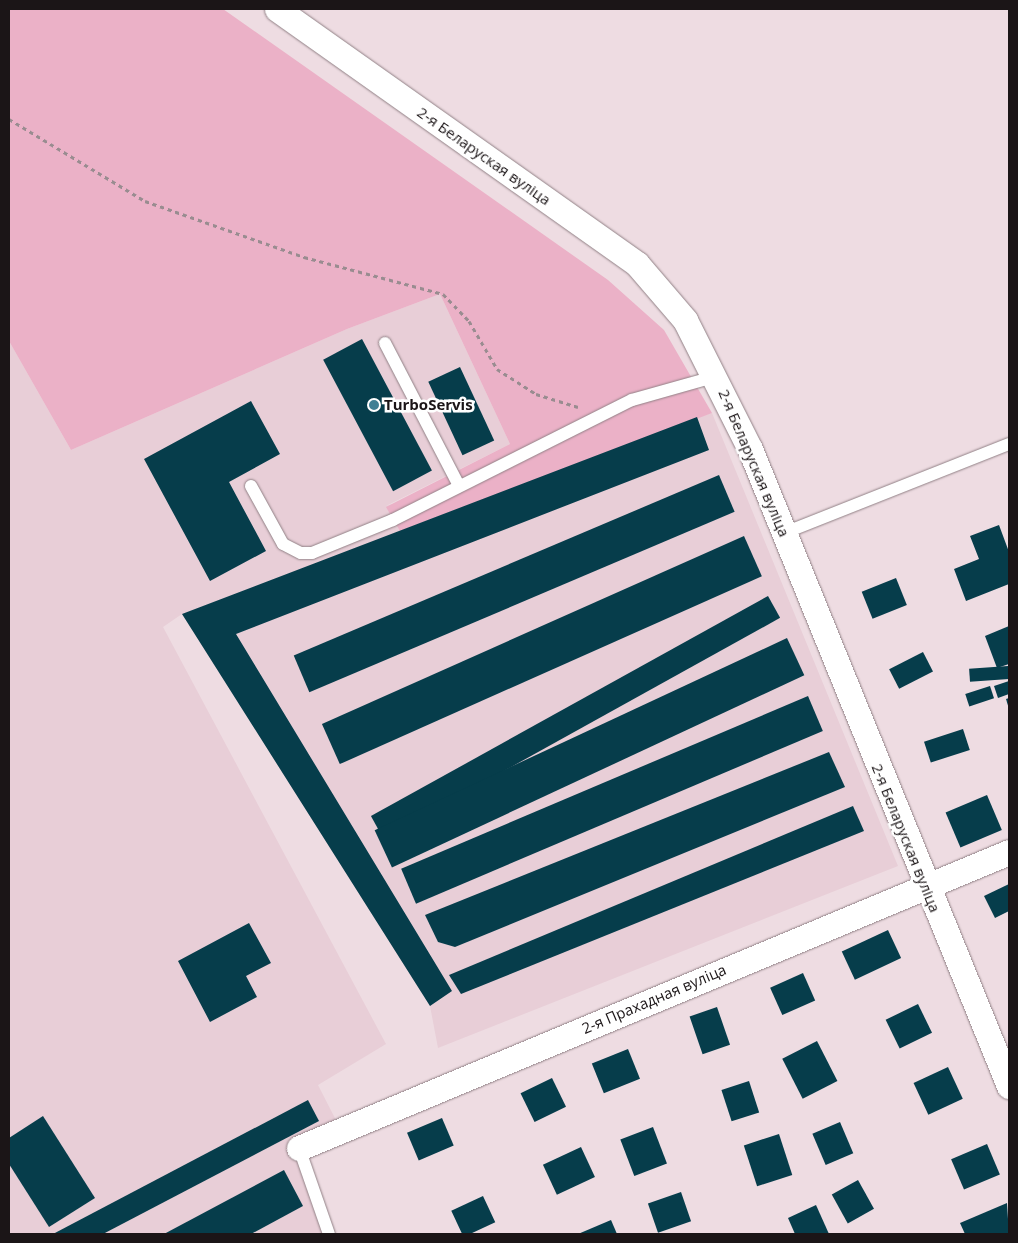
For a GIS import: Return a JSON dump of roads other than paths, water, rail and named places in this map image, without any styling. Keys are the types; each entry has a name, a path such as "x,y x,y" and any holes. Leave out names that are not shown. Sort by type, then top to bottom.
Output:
{"street":[{"name":"2-я Беларуская вуліца","path":"277,9 637,264 685,320 716,376 784,533 925,886 1009,1086"},
{"name":"2-я Прахадная вуліца","path":"299,1148 1009,852"}],"lane":[{"path":"385,344 458,486"},
{"path":"251,486 283,544 301,554 393,520 600,414 659,390 716,376"},
{"path":"784,533 1009,444"},
{"path":"299,1148 329,1234"}],"place":[{"name":"TurboServis","path":"374,405"}]}
